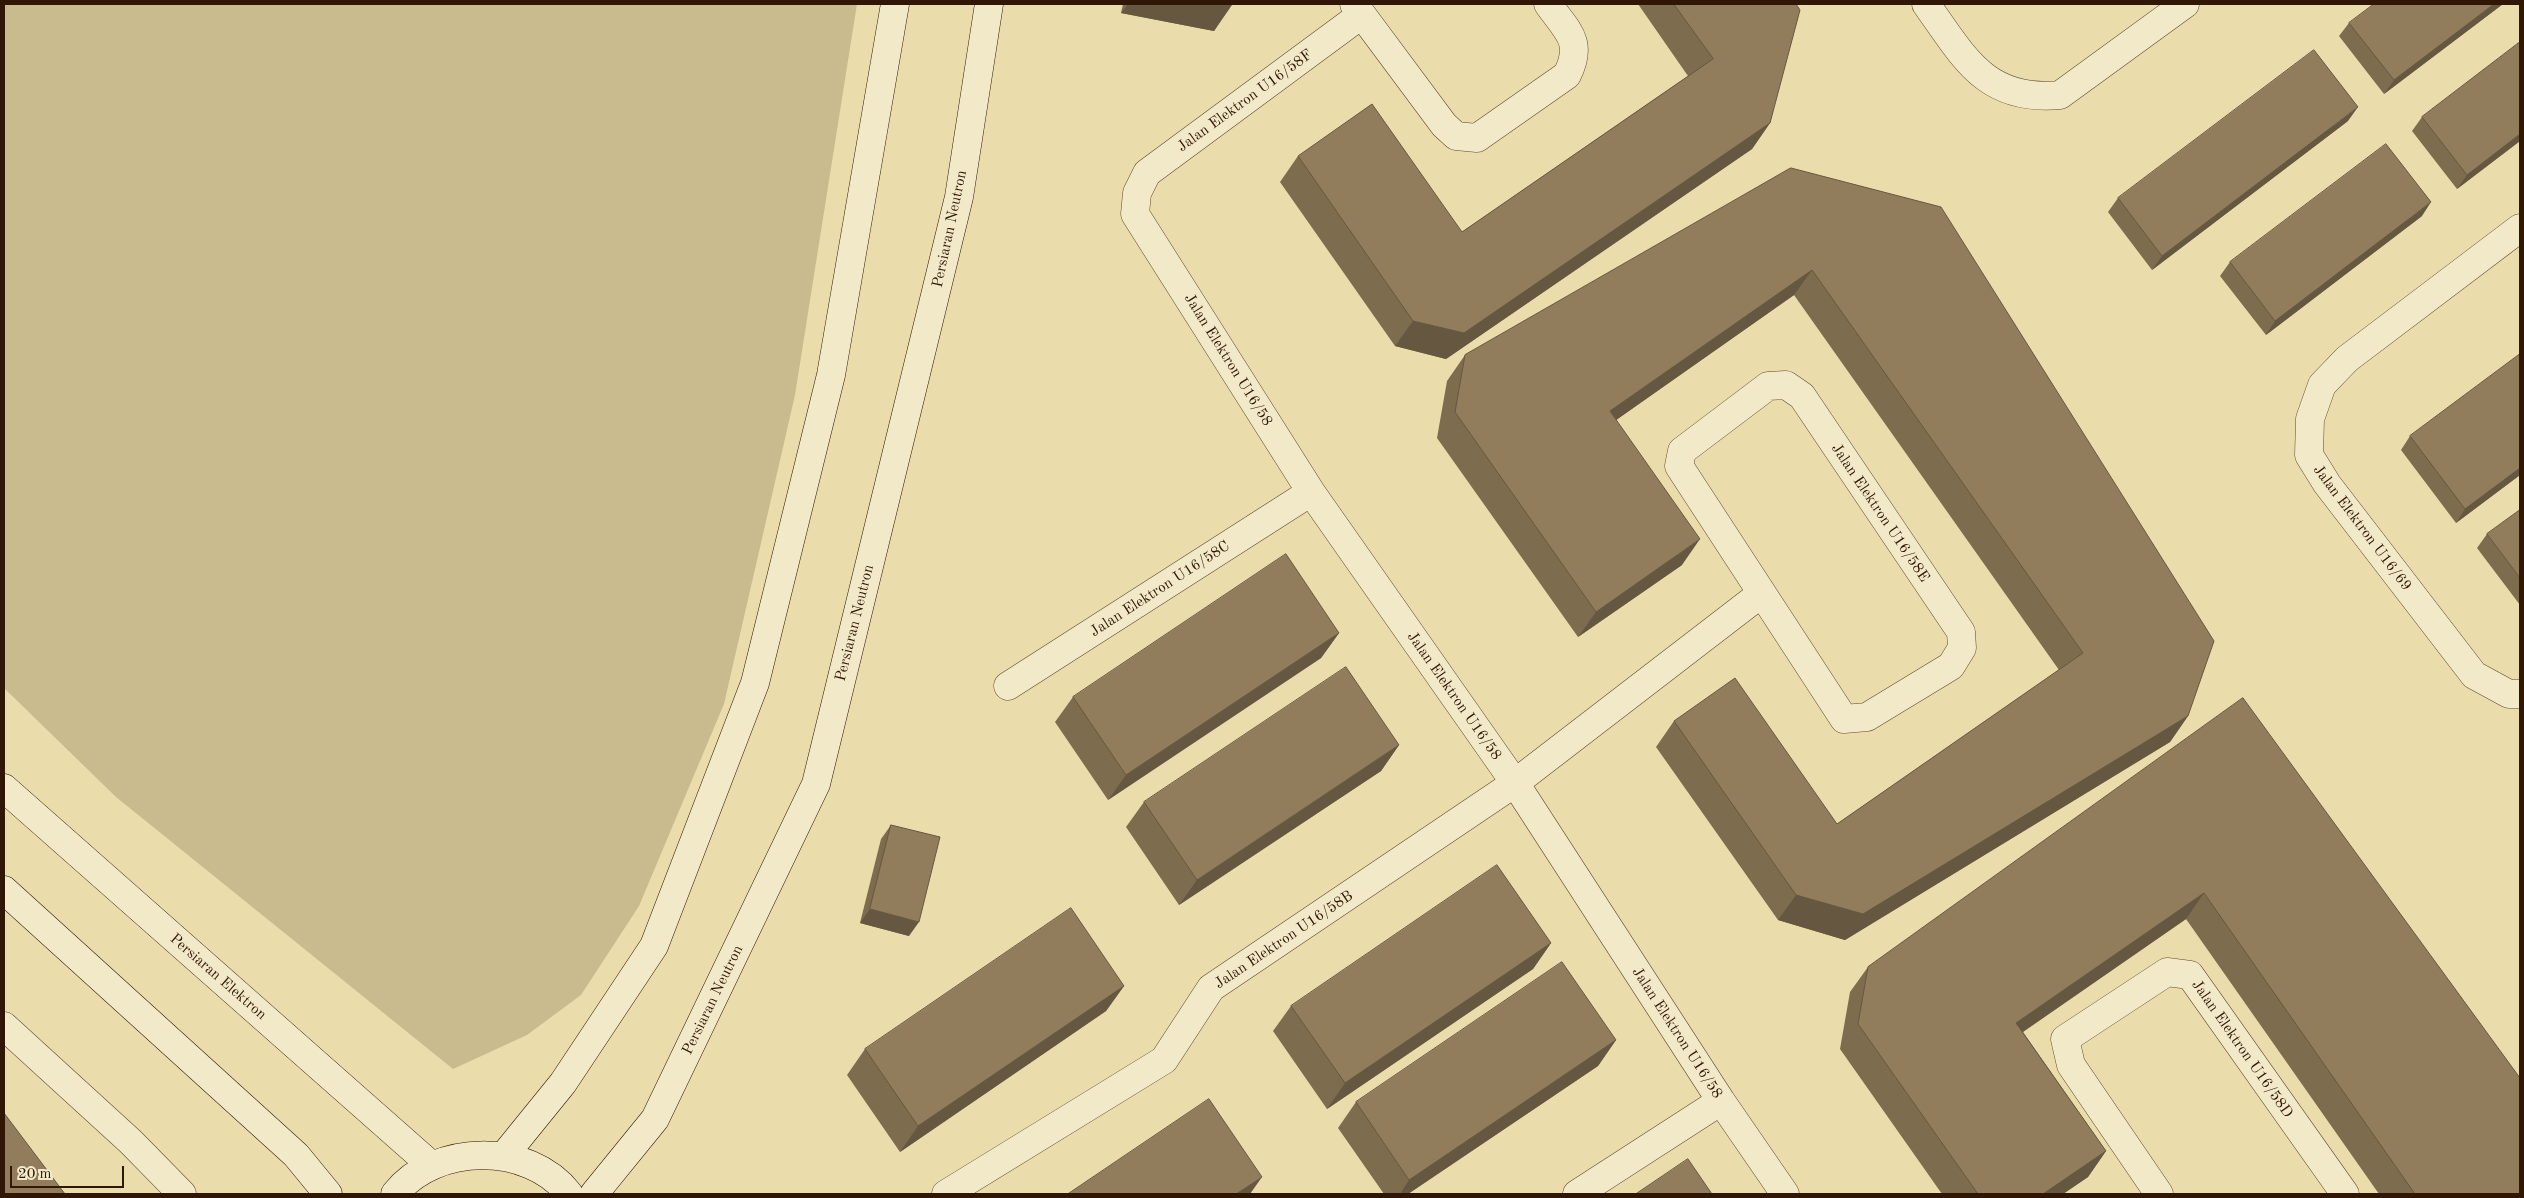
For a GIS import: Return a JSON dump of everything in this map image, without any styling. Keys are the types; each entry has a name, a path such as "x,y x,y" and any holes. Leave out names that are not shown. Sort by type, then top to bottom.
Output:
{"street":[{"path":"503,1157 563,1083 654,946 755,683 830,375 895,4"},
{"name":"Persiaran Neutron","path":"594,1194 655,1119 816,784 959,197 989,4"},
{"name":"Jalan Elektron U16/58F","path":"1137,193 1147,173 1358,9 1444,125 1456,136 1477,138 1567,75 1574,60 1574,40 1548,4"},
{"path":"1926,4 1968,63 1985,78 2010,91 2036,97 2060,95 2185,4"},
{"name":"Jalan Elektron U16/58","path":"1137,193 1135,214 1311,492 1515,783 1722,1101 1785,1194"},
{"name":"Jalan Elektron U16/69","path":"2520,228 2347,359 2322,385 2310,419 2309,455 2327,484 2474,675 2509,694 2520,694"},
{"name":"Jalan Elektron U16/58E","path":"1786,385 1802,396 1961,632 1962,648 1951,666 1867,717 1844,719 1762,593 1679,466 1682,451 1768,386 1786,385"},
{"name":"Jalan Elektron U16/58C","path":"1008,686 1311,492"},
{"path":"1515,783 1762,593"},
{"name":"Jalan Elektron U16/58B","path":"946,1194 1164,1060 1211,988 1515,783"},
{"name":"Persiaran Elektron","path":"4,788 431,1165"},
{"path":"4,890 296,1155 328,1194"},
{"name":"Jalan Elektron U16/58D","path":"2148,1191 2071,1066 2065,1039 2167,972 2190,975 2345,1194"},
{"path":"4,1026 131,1142 182,1194"},
{"path":"1577,1194 1722,1101"},
{"path":"395,1194 401,1187 431,1165 466,1156 503,1157 526,1164 548,1175 569,1194"}],"shaded area":[{"path":"4,4 857,4 795,395 724,704 639,906 581,995 527,1035 453,1069 116,797 4,688"}],"building":[{"path":"1674,4 1796,4 1800,10 1770,123 1464,333 1413,321 1298,156 1372,104 1462,232 1713,59"},
{"path":"2374,4 2494,4 2394,80 2349,23"},
{"path":"2520,42 2520,134 2467,175 2422,117"},
{"path":"2314,50 2358,107 2162,256 2118,198"},
{"path":"2386,144 2431,202 2275,321 2230,262"},
{"path":"1791,168 1941,207 2214,641 2188,716 1863,914 1796,895 1674,721 1735,678 1837,824 2083,653 1812,270 1610,411 1700,539 1596,612 1455,412 1465,355"},
{"path":"2520,354 2520,468 2465,509 2410,436"},
{"path":"2520,510 2520,578 2487,534"},
{"path":"1286,554 1339,633 1126,775 1073,697"},
{"path":"1346,667 1399,745 1197,880 1144,802"},
{"path":"2243,698 2520,1078 2520,1194 2415,1194 2204,893 2016,1023 2106,1151 2043,1194 1978,1194 1858,1024 1868,967"},
{"path":"891,825 940,837 919,922 870,909"},
{"path":"1497,865 1551,943 1345,1083 1291,1006"},
{"path":"1071,908 1124,986 918,1126 865,1049"},
{"path":"1562,962 1616,1040 1409,1180 1356,1102"},
{"path":"1209,1099 1262,1177 1236,1194 1068,1194"},
{"path":"4,1113 65,1194 4,1194"},
{"path":"1688,1159 1712,1194 1636,1194"}]}
